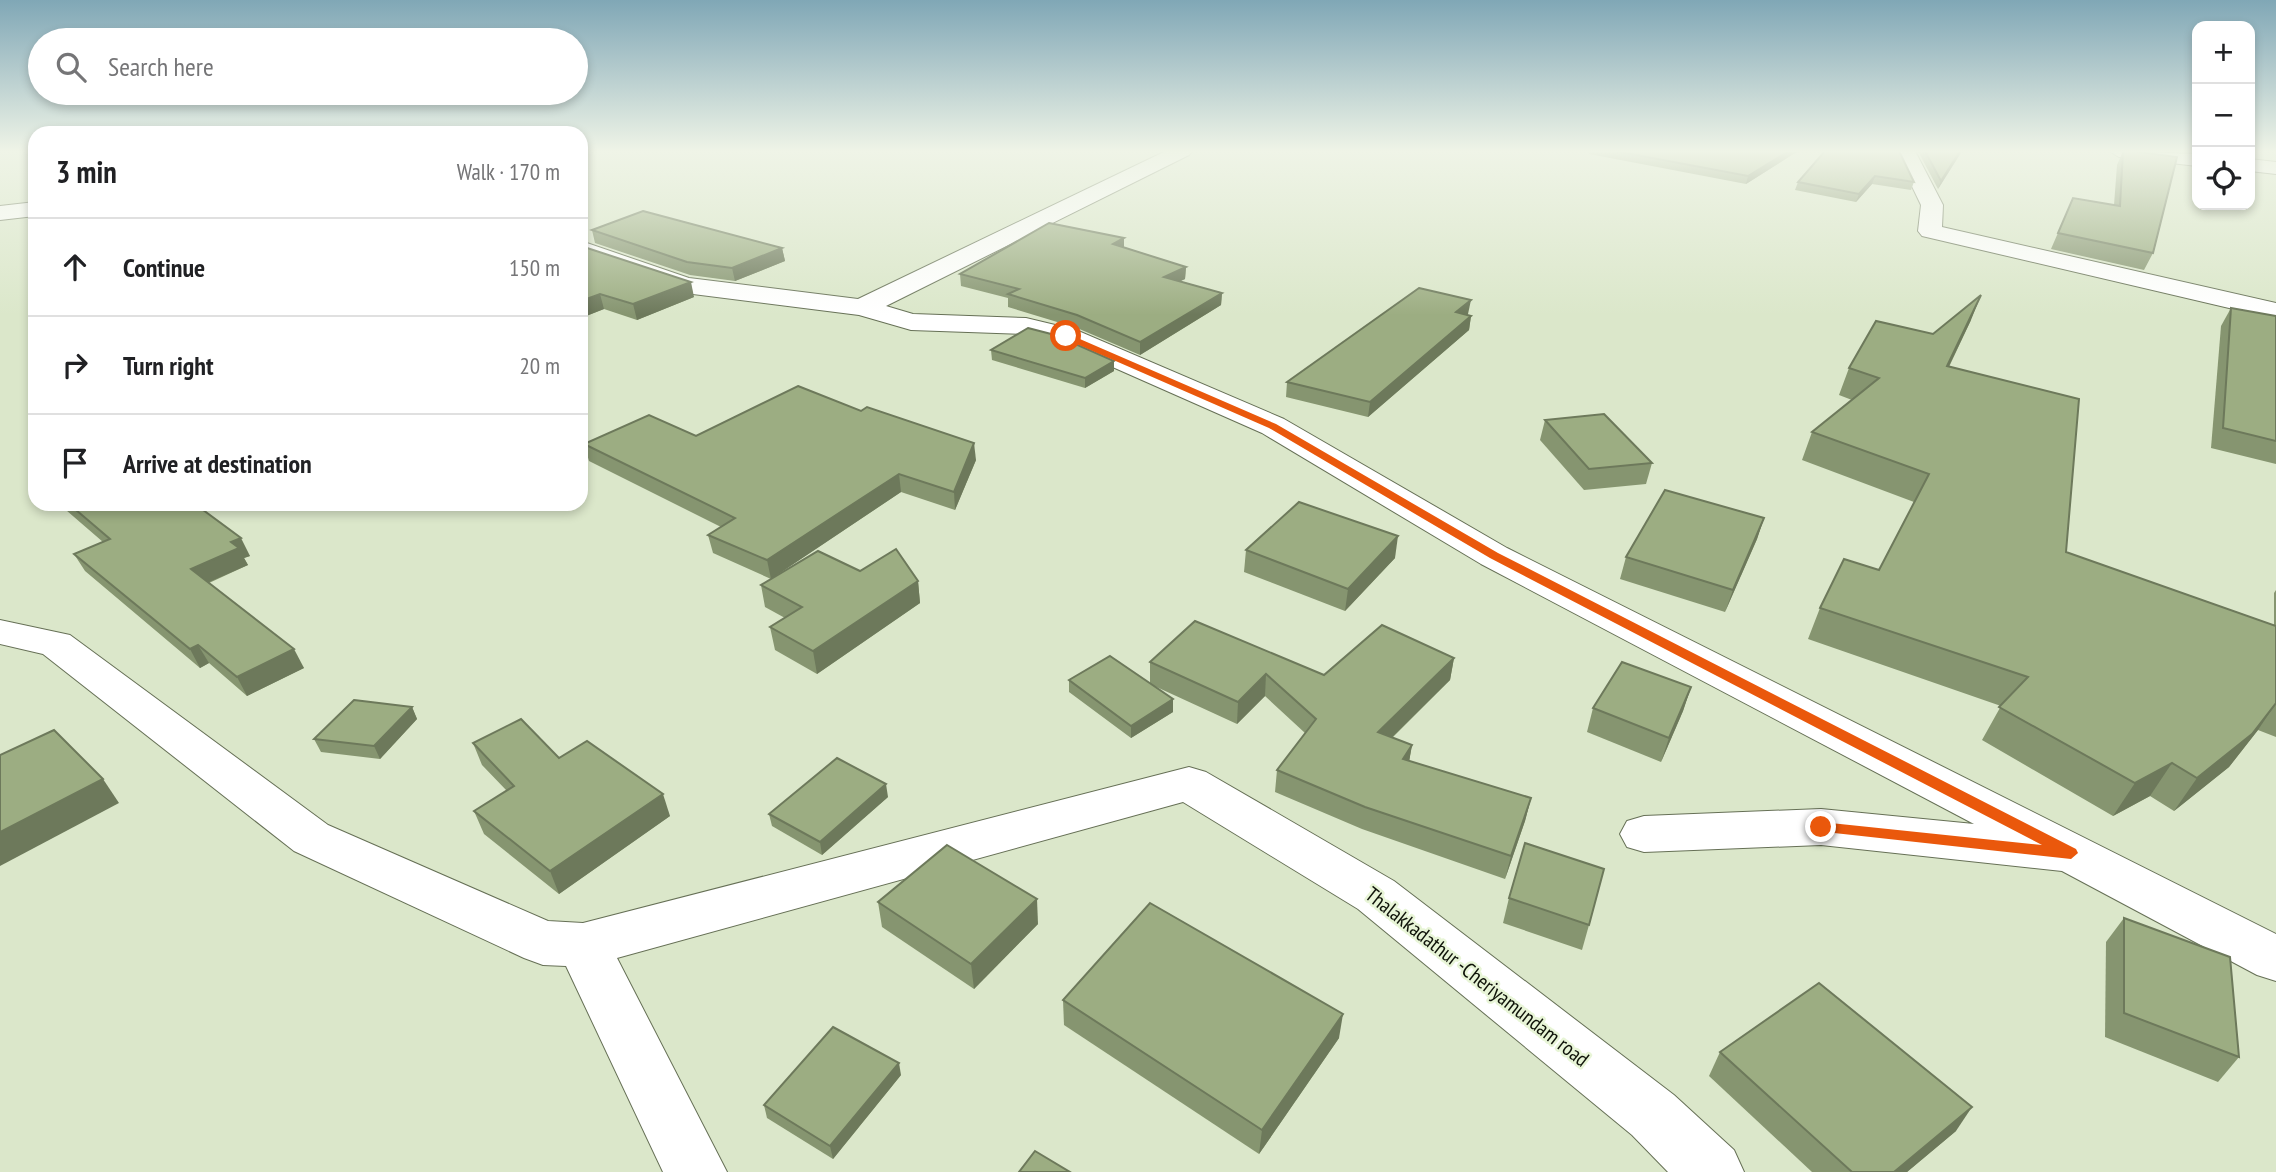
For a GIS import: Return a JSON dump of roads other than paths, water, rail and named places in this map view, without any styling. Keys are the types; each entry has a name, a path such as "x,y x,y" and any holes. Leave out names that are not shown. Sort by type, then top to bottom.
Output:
{"street":[{"path":"862,307 1070,206"},
{"path":"1932,206 1930,231 2276,311"},
{"path":"0,213 28,210"},
{"path":"588,250 685,285 862,307 911,322 1026,326 1066,336 1273,426 1494,556 2276,959"},
{"path":"0,632 56,644 311,838 543,943 583,945 695,1172"},
{"name":"Thalakkadathur -Cheriyamundam road","path":"583,945 1189,784 1377,895 1653,1115 1712,1172"},
{"path":"1644,834 1821,827 2071,853"}]}
